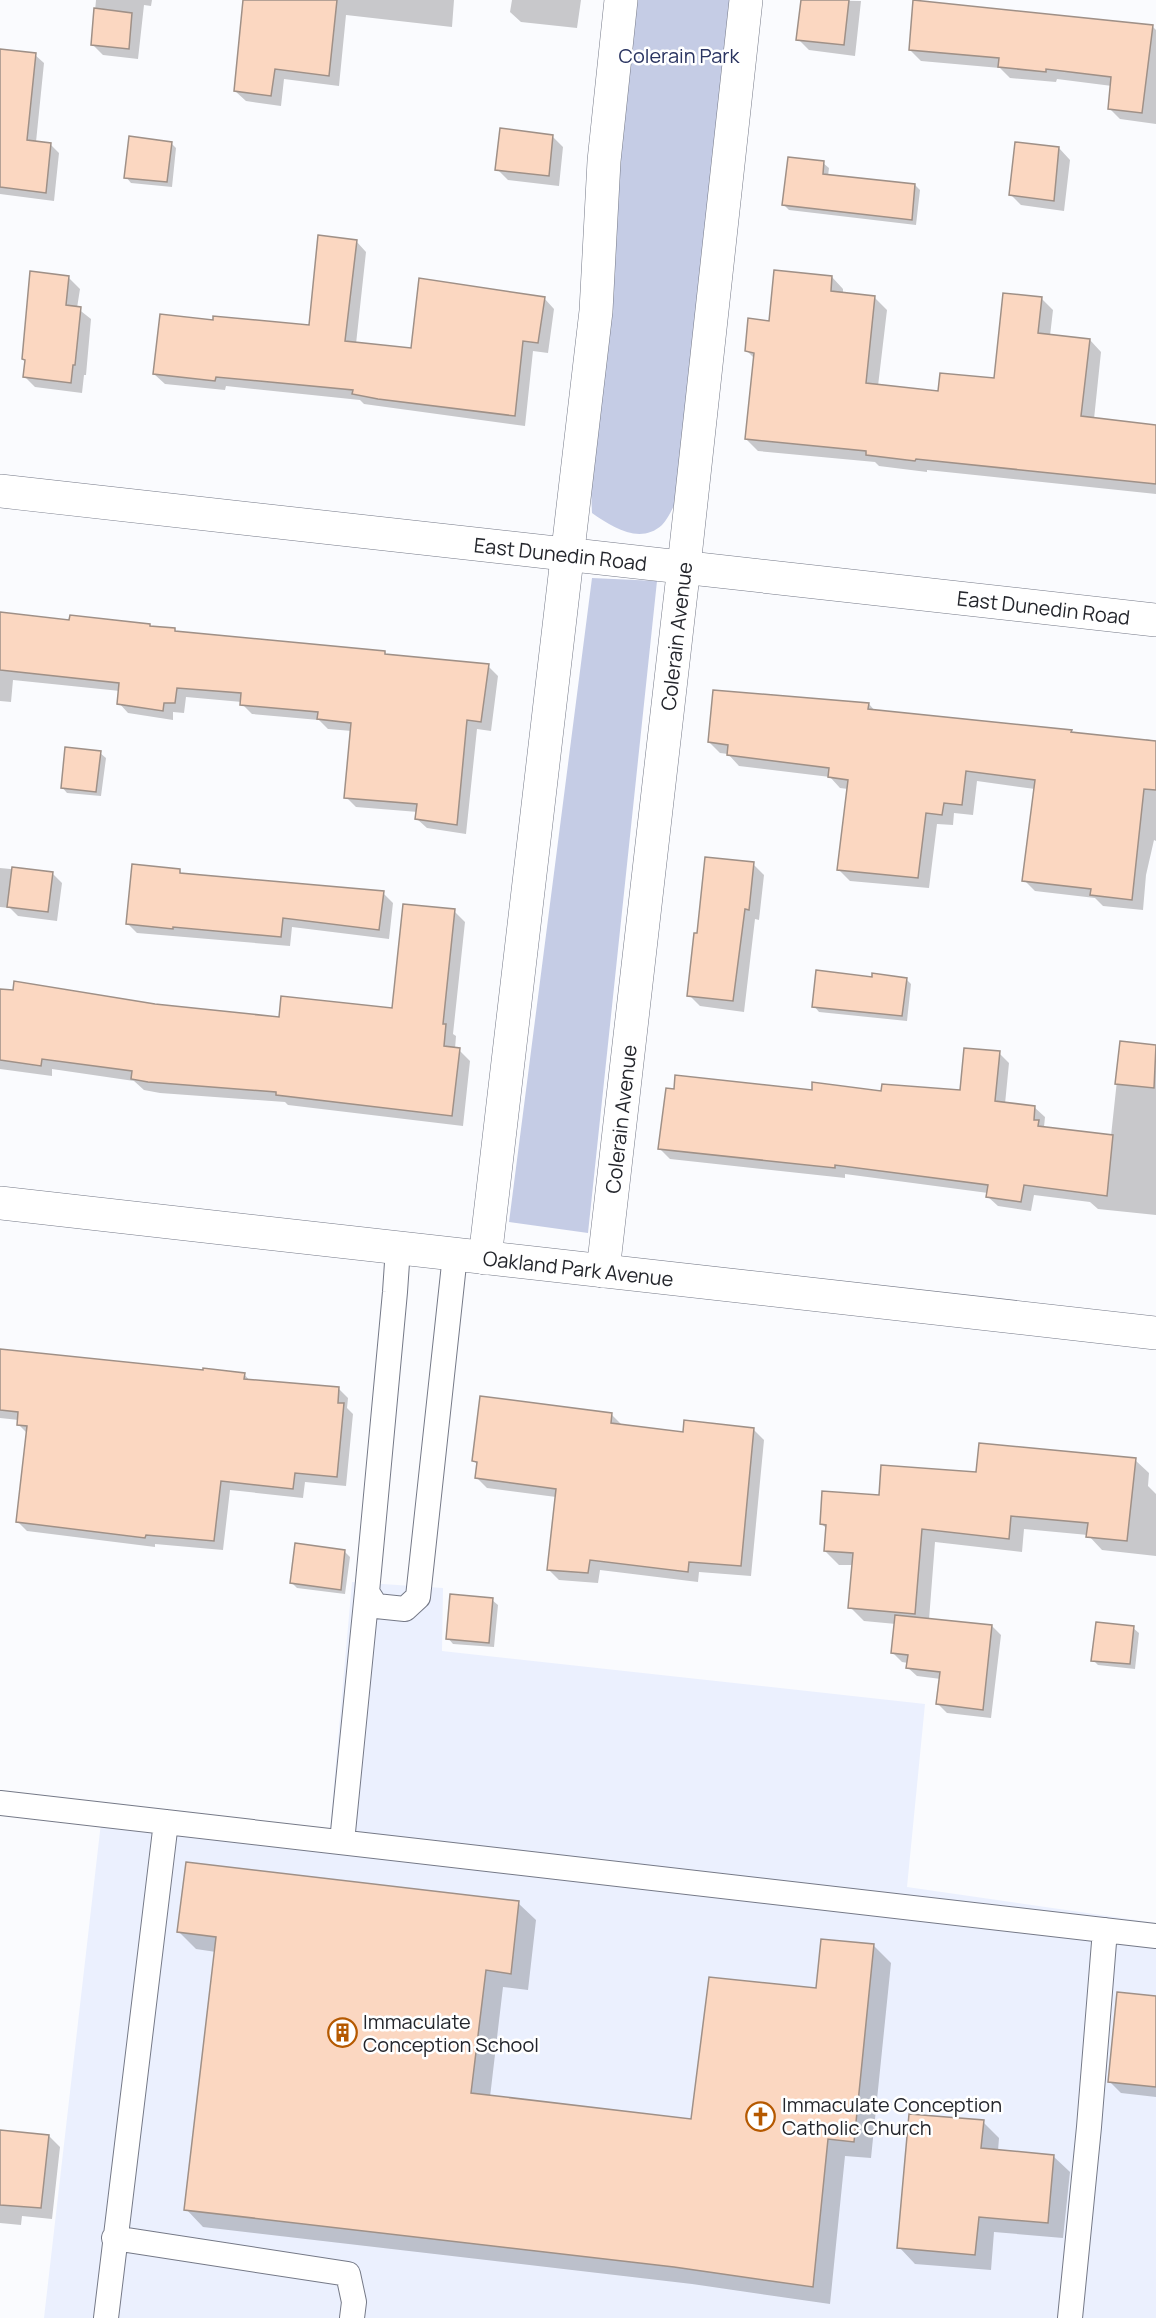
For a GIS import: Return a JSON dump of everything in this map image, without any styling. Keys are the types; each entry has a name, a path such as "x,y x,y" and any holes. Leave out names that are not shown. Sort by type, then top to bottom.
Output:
{"street":[{"path":"470,1257 569,555 596,312 604,161 621,0"},
{"name":"Colerain Avenue","path":"603,1271 746,0"},
{"name":"East Dunedin Road","path":"0,491 1156,620"},
{"name":"Oakland Park Avenue","path":"0,1203 1156,1333"}],"lane":[{"path":"342,1842 398,1248"},
{"path":"367,1592 376,1606 405,1609 418,1597 470,1257"},
{"path":"0,1803 1156,1935"},
{"path":"105,2318 166,1822"},
{"path":"1070,2318 1105,1930"},
{"path":"114,2238 348,2274 354,2302 352,2318"}],"shaded area":[{"path":"352,1582 443,1588 442,1651 925,1704 907,1887 1156,1923 1156,2318 44,2318 102,1814 329,1841"}],"green space":[{"name":"Colerain Park","path":"633,0 735,0 677,500 662,525 645,534 626,532 592,513 591,490"},
{"path":"592,578 657,581 588,1233 509,1222"}],"building":[{"path":"243,0 337,0 329,76 275,69 271,96 234,91"},
{"path":"801,0 849,0 844,45 796,40"},
{"path":"913,0 1153,25 1142,113 1108,109 1111,77 1046,69 1046,72 998,67 999,58 909,50"},
{"path":"94,8 132,13 129,49 91,45"},
{"path":"0,49 36,53 27,140 51,143 46,193 0,187"},
{"path":"500,128 553,135 549,176 495,170"},
{"path":"129,136 172,142 167,182 124,178"},
{"path":"1015,142 1059,147 1054,201 1009,195"},
{"path":"788,157 824,161 823,174 915,184 912,220 782,205"},
{"path":"318,235 357,240 345,341 411,348 419,278 545,297 538,343 523,341 515,416 378,399 352,394 353,390 216,377 215,381 153,374 160,314 213,320 213,316 309,325"},
{"path":"774,270 832,276 831,291 875,296 866,383 938,391 940,373 994,378 1003,293 1042,297 1038,333 1090,339 1081,416 1156,425 1156,484 916,459 915,461 866,455 866,451 745,439 754,353 745,351 748,318 769,321"},
{"path":"30,271 69,276 66,305 81,307 71,383 23,377 25,360 22,359"},
{"path":"0,612 69,620 70,615 150,624 150,626 175,628 175,631 385,651 385,654 489,664 481,722 467,720 457,825 415,819 417,804 344,798 351,723 317,719 318,712 240,705 241,693 177,688 175,703 164,703 163,711 117,704 119,683 0,670"},
{"path":"713,690 869,703 868,709 1156,741 1156,790 1144,789 1132,900 1090,895 1091,889 1022,881 1035,780 966,771 962,805 944,803 942,815 926,813 918,878 837,870 848,780 828,777 829,768 727,755 728,745 708,742"},
{"path":"65,747 101,751 96,792 61,788"},
{"path":"705,857 754,862 749,910 745,909 733,1001 687,996 694,933 697,933"},
{"path":"132,864 180,869 180,873 384,891 379,930 283,918 281,937 126,924"},
{"path":"12,867 53,872 48,912 7,907"},
{"path":"403,904 455,909 443,1024 446,1024 444,1046 460,1048 452,1116 276,1095 276,1092 148,1082 131,1079 132,1071 42,1059 41,1066 0,1060 0,989 13,990 14,981 155,1004 279,1017 281,996 392,1008"},
{"path":"816,970 872,977 872,973 907,978 902,1016 812,1007"},
{"path":"1120,1041 1156,1045 1154,1088 1115,1084"},
{"path":"964,1048 1000,1051 995,1101 1035,1106 1034,1120 1039,1120 1038,1126 1113,1135 1107,1196 1024,1185 1021,1202 986,1197 988,1185 835,1165 835,1168 658,1149 666,1088 674,1089 675,1075 812,1090 812,1082 881,1091 882,1084 960,1090"},
{"path":"0,1349 203,1370 203,1368 245,1373 244,1379 339,1387 338,1403 344,1403 337,1477 295,1473 293,1489 221,1481 214,1541 146,1535 145,1538 16,1522 27,1426 17,1425 18,1412 0,1410"},
{"path":"480,1396 612,1413 611,1423 683,1432 684,1420 754,1428 741,1566 689,1562 688,1572 590,1560 588,1573 547,1570 556,1489 475,1478 477,1462 472,1461"},
{"path":"979,1443 1136,1458 1127,1541 1086,1537 1088,1523 1011,1516 1009,1539 922,1529 915,1614 848,1608 853,1553 824,1551 826,1525 820,1524 822,1491 879,1495 881,1465 976,1472"},
{"path":"295,1543 345,1550 341,1590 290,1583"},
{"path":"450,1594 493,1598 489,1643 446,1639"},
{"path":"895,1615 992,1625 983,1710 936,1704 940,1672 906,1668 908,1655 891,1653"},
{"path":"1096,1622 1134,1626 1130,1664 1091,1661"},
{"name":"Immaculate Conception School","path":"186,1862 519,1901 511,1974 486,1970 471,2093 691,2119 709,1977 816,1988 821,1939 874,1944 854,2142 828,2139 813,2287 674,2267 184,2210 216,1937 177,1932"},
{"path":"1117,1992 1156,1996 1156,2087 1108,2082"},
{"path":"909,2114 984,2120 981,2148 1054,2155 1048,2223 979,2217 975,2255 897,2248"},
{"path":"0,2130 49,2135 41,2208 0,2205"}],"place":[{"name":"Immaculate Conception School","path":"342,2033"},
{"name":"Immaculate Conception Catholic Church","path":"761,2116"}]}
